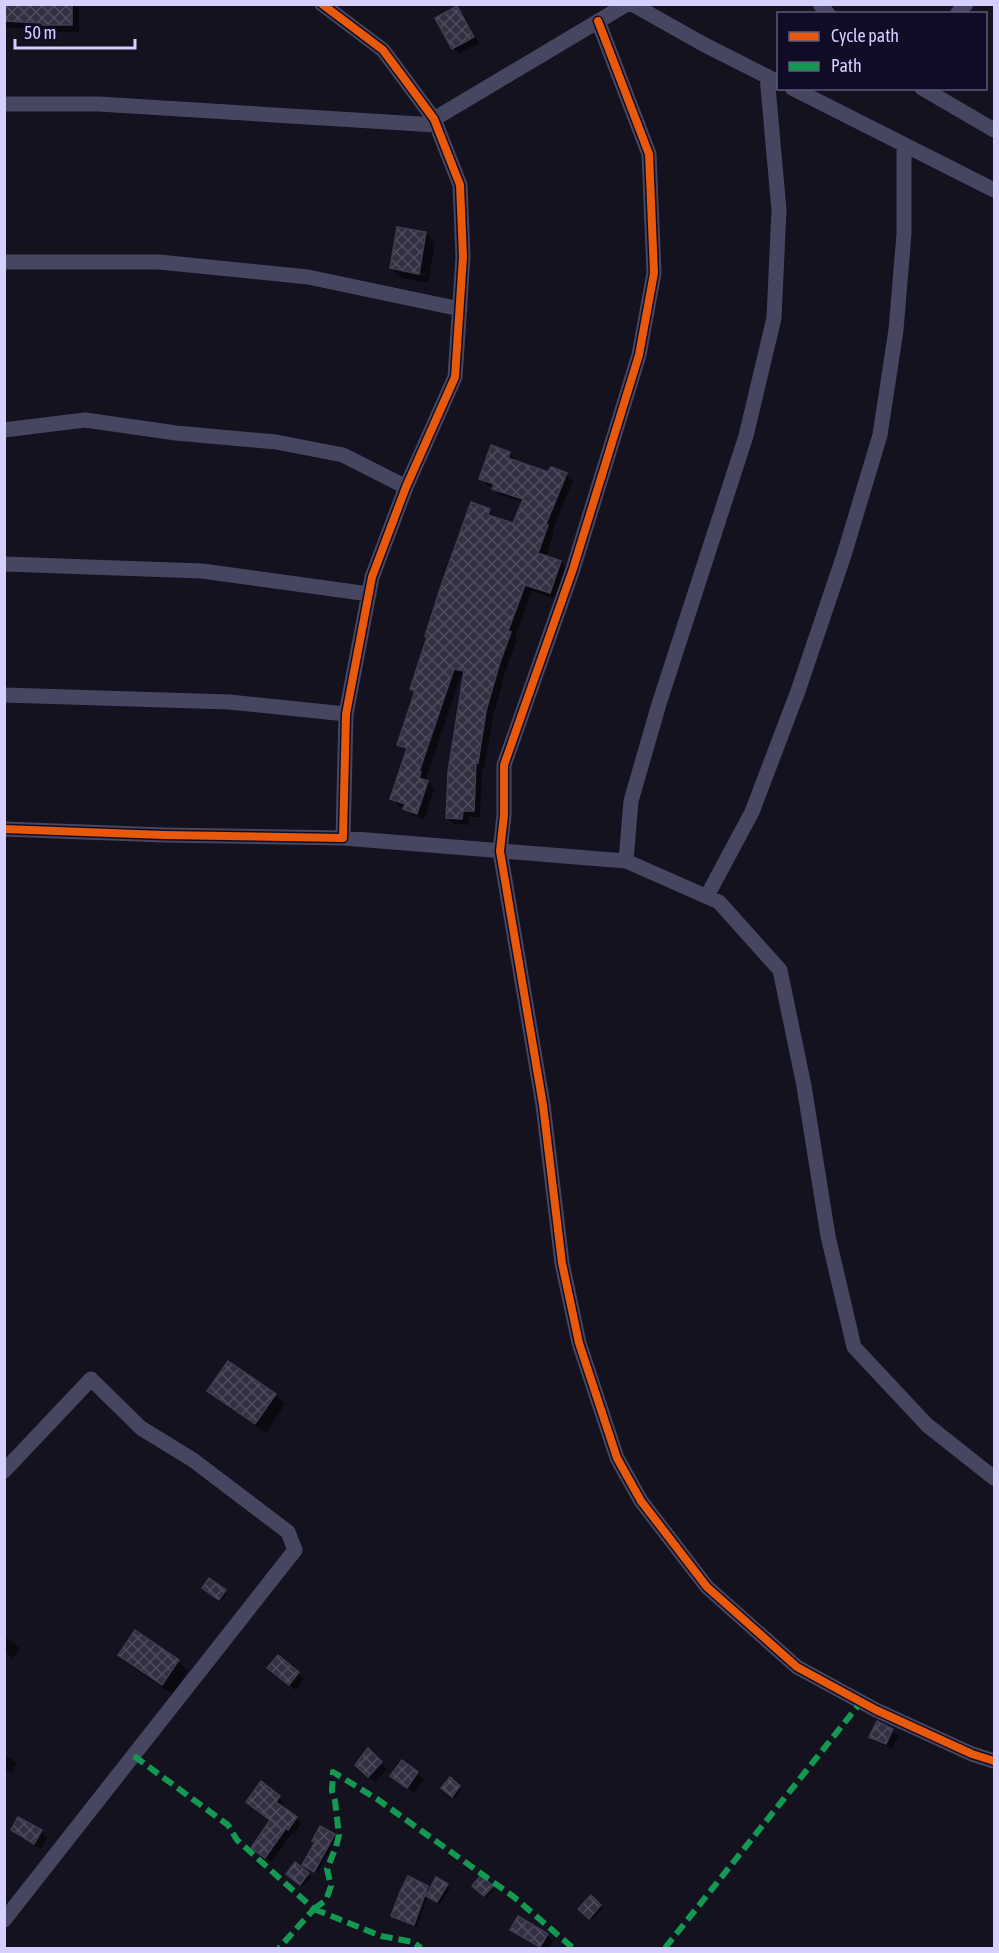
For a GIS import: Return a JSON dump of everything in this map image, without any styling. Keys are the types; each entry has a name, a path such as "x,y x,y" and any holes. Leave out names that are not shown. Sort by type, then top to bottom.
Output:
{"street":[{"path":"322,4 382,50 435,122 460,185 463,257 455,377 406,487 372,577 346,714 343,838"},
{"path":"4,104 99,104 435,122 627,4"},
{"path":"626,861 632,801 659,704 746,436 774,318 779,210 773,79 632,4"},
{"path":"598,21 649,154 654,273 639,355 573,569 504,765 504,815 500,850 543,1105 562,1263 579,1343 617,1458 641,1501 707,1587 797,1667 876,1710 972,1754 994,1761"},
{"path":"796,90 994,190"},
{"path":"925,90 994,130"},
{"path":"707,896 752,812 769,768 844,555 880,435 896,330 903,246 904,145"},
{"path":"4,262 159,262 308,277 459,309"},
{"path":"4,430 85,420 176,433 276,442 343,455 406,487"},
{"path":"4,564 202,571 369,594"},
{"path":"4,695 229,702 346,714"},
{"path":"4,830 164,836 343,838 626,861 720,902 780,970 804,1086 828,1236 854,1347 927,1425 994,1478"},
{"path":"4,1471 92,1379 141,1428 194,1460 288,1532 295,1550 4,1920"}],"building":[{"path":"4,4 72,4 72,25 4,21"},
{"path":"457,6 474,37 452,49 435,18"},
{"path":"397,227 426,232 419,274 390,268"},
{"path":"491,445 510,452 508,458 548,472 551,467 567,473 546,524 548,525 538,553 561,561 550,593 525,585 508,631 511,632 486,711 478,763 476,763 474,811 463,811 462,819 446,818 448,772 464,671 454,669 419,772 421,772 419,778 428,781 417,814 403,809 405,804 390,799 407,748 397,745 415,691 410,689 441,586 471,502 490,509 488,515 513,523 523,499 492,489 494,484 479,479"},
{"path":"228,1361 276,1394 255,1424 207,1391"},
{"path":"209,1578 226,1590 219,1600 202,1588"},
{"path":"135,1630 179,1660 162,1685 118,1655"},
{"path":"278,1655 299,1672 289,1685 267,1668"},
{"path":"877,1721 893,1729 886,1744 869,1737"},
{"path":"368,1748 382,1762 368,1777 355,1765"},
{"path":"402,1760 418,1772 407,1788 390,1776"},
{"path":"450,1777 460,1786 452,1797 441,1788"},
{"path":"261,1781 280,1796 276,1802 297,1817 288,1830 286,1828 265,1858 251,1848 270,1820 246,1802"},
{"path":"18,1817 42,1830 34,1844 11,1830"},
{"path":"320,1826 335,1834 314,1872 302,1865 315,1842 312,1841"},
{"path":"295,1862 309,1873 300,1885 286,1874"},
{"path":"481,1875 493,1886 484,1896 472,1886"},
{"path":"408,1876 428,1886 414,1925 391,1916"},
{"path":"436,1877 448,1884 437,1902 426,1896"},
{"path":"591,1895 601,1905 589,1919 578,1909"},
{"path":"518,1916 548,1934 540,1947 510,1930"}],"marked path":[{"path":"665,1948 861,1702"},
{"path":"134,1756 228,1825 237,1840 314,1909 279,1948"},
{"path":"314,1909 326,1900 331,1886 327,1869 339,1835 332,1791 333,1772 377,1799 514,1897 573,1948"},
{"path":"314,1909 381,1936 413,1942 421,1948"}],"cycle path":[{"path":"4,829 343,838 346,714 372,577 406,487 455,377 463,257 460,185 434,119 383,50 322,4"},
{"path":"598,21 649,154 654,273 639,355 573,569 504,765 504,815 500,851 543,1105 562,1263 579,1343 617,1458 641,1501 707,1587 797,1667 876,1710 972,1754 994,1761"}]}
